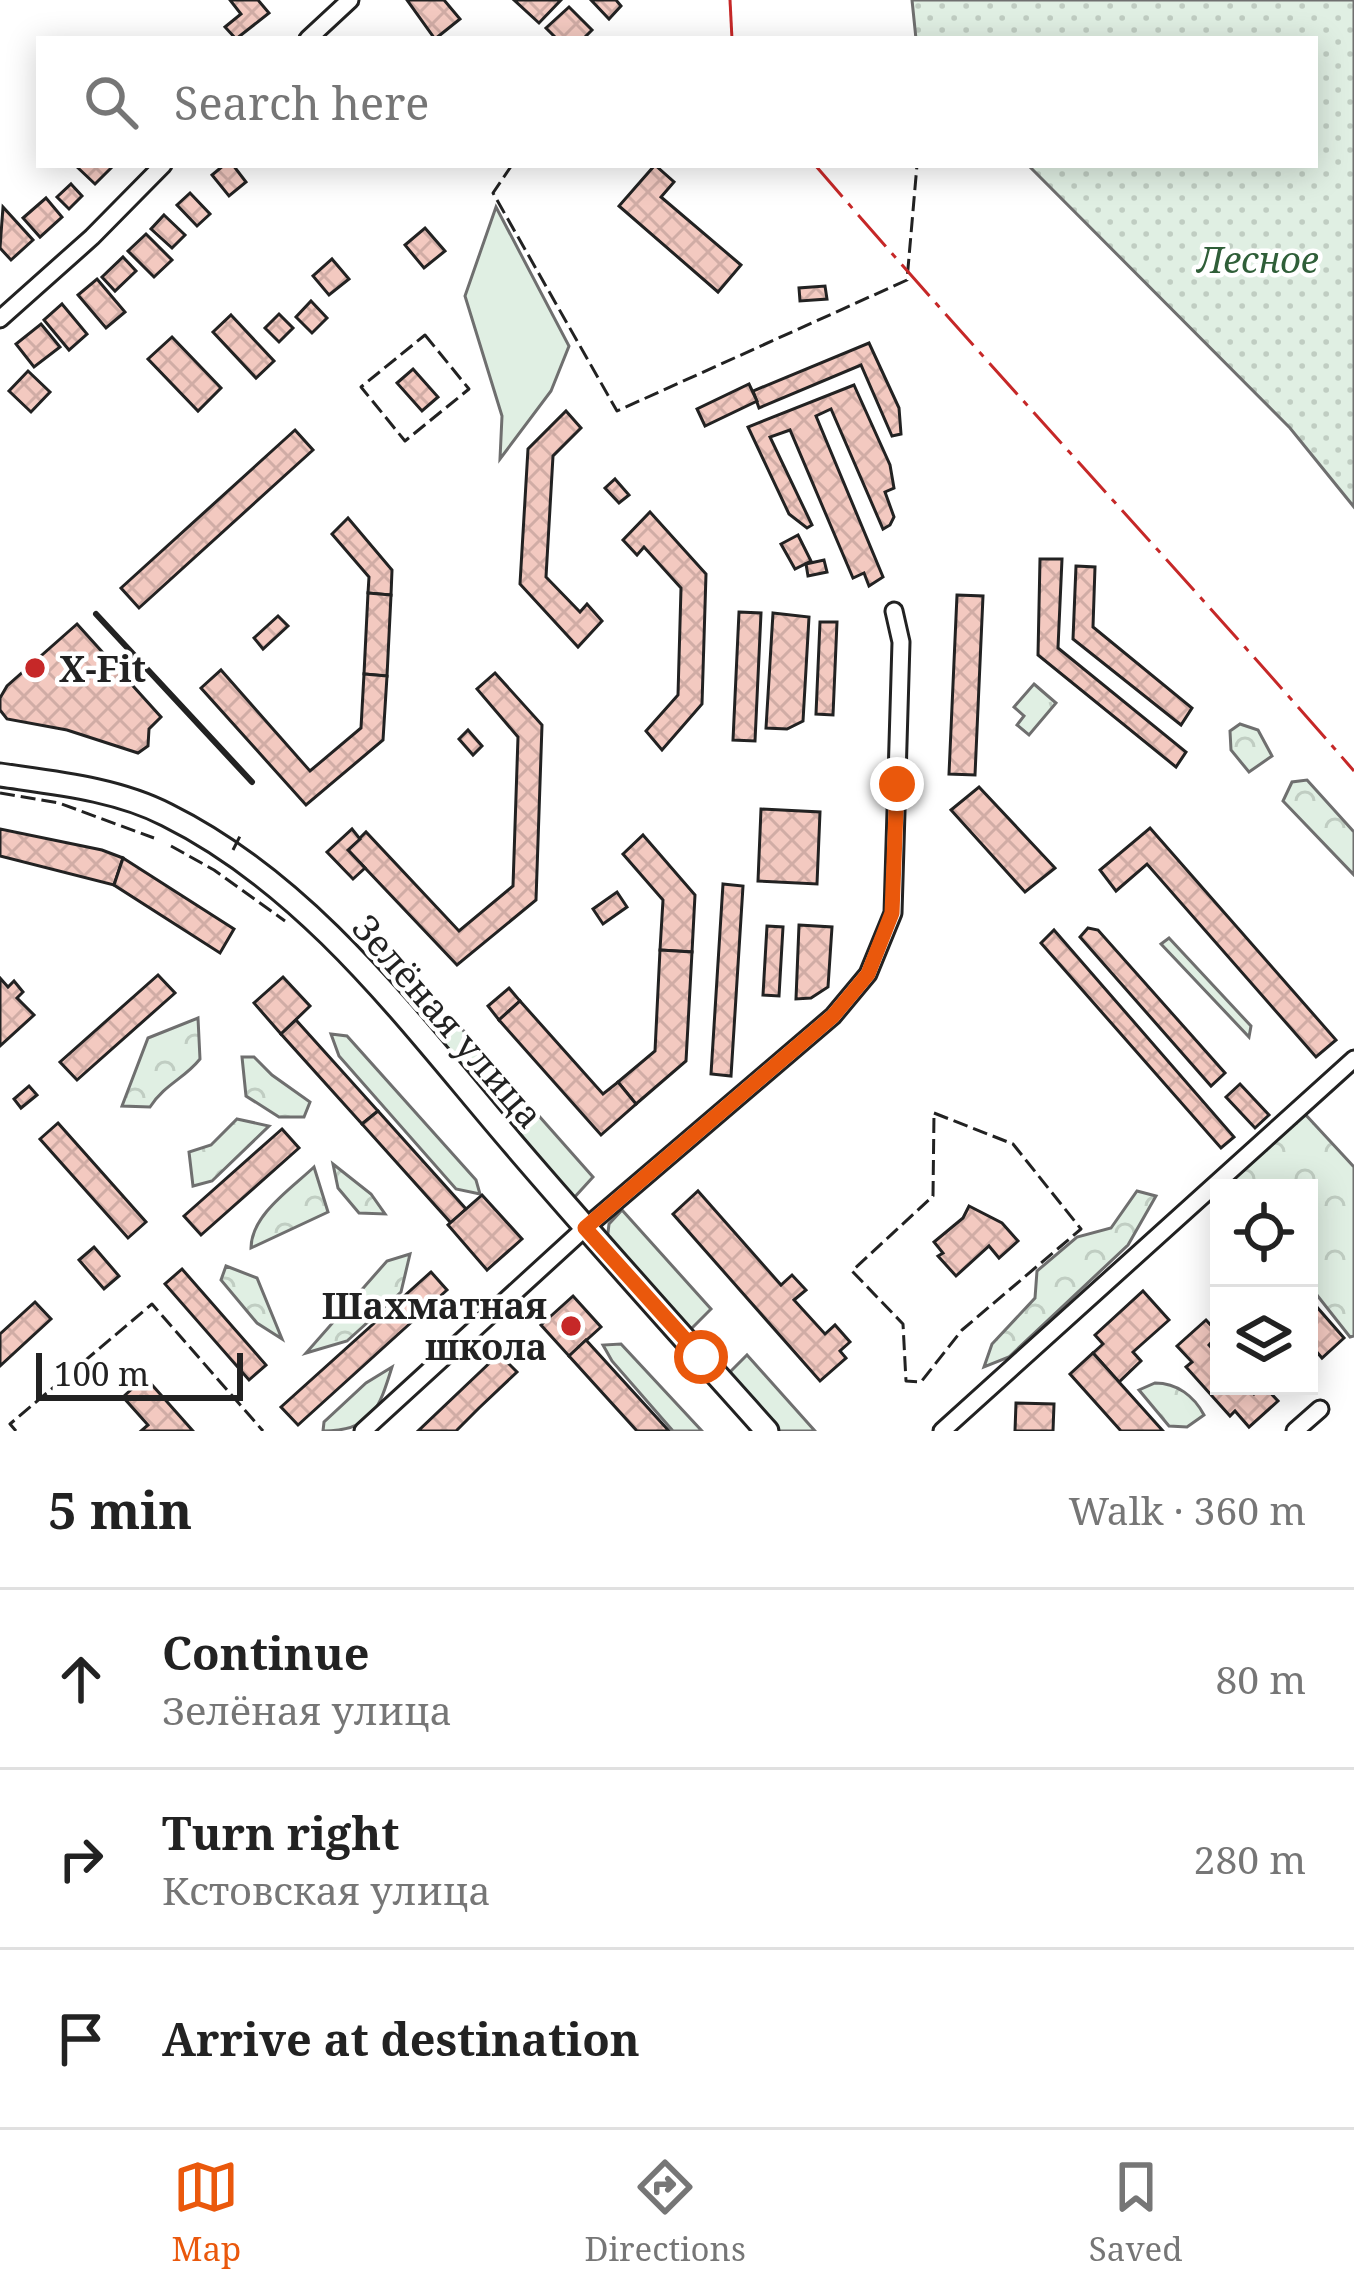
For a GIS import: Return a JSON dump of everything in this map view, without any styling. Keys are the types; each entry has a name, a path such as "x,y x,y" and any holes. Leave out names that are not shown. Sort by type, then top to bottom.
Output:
{"main road":[{"name":"Зелёная улица","path":"0,775 65,784 165,813 269,878 314,919 424,1040 767,1431"}],"street":[{"path":"311,36 350,0"},
{"path":"0,319 160,168"},
{"path":"363,1431 585,1228 833,1016 868,974 892,913 901,642 894,611"},
{"path":"942,1431 1354,1059"},
{"path":"1295,1431 1320,1408"}],"green space":[{"name":"Лесное","path":"912,0 1354,0 1354,507 1290,428 1031,168 1318,168 1318,36 916,36"},
{"path":"496,207 569,346 551,391 500,459 502,416 465,296"},
{"path":"1034,684 1056,703 1029,735 1017,725 1024,716 1014,707"},
{"path":"1240,724 1258,730 1272,756 1249,772 1231,750 1230,731"},
{"path":"1307,780 1354,832 1354,875 1283,801 1292,782"},
{"path":"1169,938 1251,1026 1249,1037 1161,944"},
{"path":"198,1018 200,1059 150,1107 122,1106 148,1038"},
{"path":"454,1020 593,1177 572,1200 438,1045 441,1029"},
{"path":"331,1034 347,1036 476,1180 480,1194 456,1189 339,1056"},
{"path":"242,1057 254,1057 310,1102 304,1117 279,1117 246,1096"},
{"path":"1304,1113 1354,1167 1354,1336 1350,1337 1318,1296 1318,1179 1231,1179"},
{"path":"237,1119 269,1126 212,1181 193,1186 189,1152 211,1145"},
{"path":"333,1164 371,1194 385,1214 359,1213 338,1188"},
{"path":"314,1167 328,1212 251,1248 265,1213"},
{"path":"1137,1191 1156,1196 1128,1245 1009,1357 984,1367 992,1344 1035,1298 1037,1271 1077,1237 1111,1228"},
{"path":"622,1210 711,1309 688,1332 607,1241 609,1224"},
{"path":"410,1254 401,1292 347,1341 306,1353 387,1261"},
{"path":"226,1266 257,1278 282,1339 257,1323 221,1280"},
{"path":"621,1344 702,1431 673,1431 603,1345"},
{"path":"747,1355 815,1431 777,1431 727,1375"},
{"path":"392,1367 371,1415 353,1427 323,1431 324,1422 366,1383"},
{"path":"1155,1383 1184,1392 1204,1415 1187,1427 1169,1426 1139,1390"}],"building":[{"path":"230,0 258,0 269,13 233,36 225,27 241,14"},
{"path":"407,0 444,0 460,19 433,36"},
{"path":"514,0 561,0 539,23"},
{"path":"591,0 616,0 621,6 609,19"},
{"path":"569,7 592,30 586,36 554,36 546,28"},
{"path":"78,168 111,168 95,184"},
{"path":"220,168 235,168 246,182 229,196 212,175"},
{"path":"652,168 658,168 674,182 661,197 741,265 718,292 619,206"},
{"path":"71,184 82,196 69,209 57,197"},
{"path":"190,193 210,214 197,226 177,205"},
{"path":"46,198 62,217 40,237 23,218"},
{"path":"3,207 33,240 11,260 0,248"},
{"path":"164,215 185,235 172,248 151,229"},
{"path":"425,228 445,251 424,268 405,245"},
{"path":"146,234 172,260 154,277 128,251"},
{"path":"123,257 136,271 115,291 102,277"},
{"path":"332,259 349,279 329,295 313,276"},
{"path":"97,279 125,312 106,328 78,295"},
{"path":"825,286 827,299 800,301 799,288"},
{"path":"311,301 327,318 312,333 296,317"},
{"path":"62,304 87,334 69,350 44,320"},
{"path":"279,314 293,328 279,342 265,328"},
{"path":"231,315 274,361 256,378 213,332"},
{"path":"41,324 60,347 34,367 16,344"},
{"path":"172,337 221,388 198,411 148,359"},
{"path":"869,343 899,408 901,434 892,436 861,365 759,408 753,391"},
{"path":"413,369 438,397 422,411 397,383"},
{"path":"28,371 50,392 31,412 9,391"},
{"path":"749,384 757,401 705,426 697,409"},
{"path":"854,385 890,465 894,488 885,492 894,517 890,525 883,529 831,409 816,416 883,577 869,586 864,573 853,578 790,430 770,437 812,525 807,528 789,514 748,427"},
{"path":"566,411 581,428 553,456 546,577 580,612 587,604 602,621 578,647 520,584 528,449"},
{"path":"295,430 313,450 139,608 121,588"},
{"path":"615,479 629,495 619,503 605,488"},
{"path":"650,512 706,574 702,704 662,750 646,731 678,695 681,588 644,547 637,555 623,540"},
{"path":"348,518 392,570 391,595 368,593 369,577 332,534"},
{"path":"798,535 811,561 795,569 781,544"},
{"path":"1040,559 1062,559 1058,648 1186,752 1176,767 1038,655"},
{"path":"824,560 827,572 808,576 806,564"},
{"path":"1076,566 1095,567 1093,627 1192,708 1181,725 1073,639"},
{"path":"368,593 391,595 387,676 364,674"},
{"path":"957,595 983,596 975,775 949,774"},
{"path":"739,612 761,613 755,741 733,740"},
{"path":"773,613 809,617 803,721 787,729 766,728"},
{"path":"278,616 288,626 263,649 254,638"},
{"path":"820,622 837,622 833,715 816,714"},
{"path":"77,624 161,717 149,729 148,746 138,753 67,730 7,719 0,710 7,686"},
{"path":"221,670 310,771 361,728 364,674 387,676 383,740 306,805 201,688"},
{"path":"495,673 542,725 536,900 457,965 348,850 366,832 459,931 513,886 518,737 477,689"},
{"path":"468,730 482,746 473,755 459,739"},
{"path":"979,787 1055,868 1025,892 951,810"},
{"path":"761,809 820,812 817,884 758,881"},
{"path":"1150,828 1336,1040 1316,1057 1147,864 1116,891 1100,870"},
{"path":"0,829 123,858 114,885 0,856"},
{"path":"352,829 360,839 348,850 365,868 353,879 327,852"},
{"path":"643,835 695,895 692,952 660,950 663,900 623,854"},
{"path":"123,858 234,929 220,953 114,885"},
{"path":"723,884 743,886 731,1076 711,1074"},
{"path":"617,892 627,907 603,924 593,909"},
{"path":"799,925 832,927 828,987 811,998 796,999"},
{"path":"767,926 783,927 779,996 763,995"},
{"path":"1088,928 1098,930 1225,1073 1211,1086 1080,937"},
{"path":"1054,930 1234,1137 1221,1148 1041,943"},
{"path":"660,950 692,952 686,1061 636,1104 618,1082 655,1051"},
{"path":"158,975 175,993 77,1080 60,1062"},
{"path":"283,977 310,1006 281,1034 254,1003"},
{"path":"0,978 8,987 14,981 23,992 17,998 34,1015 0,1046"},
{"path":"509,988 520,1001 499,1020 488,1006"},
{"path":"520,1001 603,1094 618,1082 636,1104 601,1135 499,1020"},
{"path":"296,1020 378,1111 362,1124 281,1034"},
{"path":"1240,1084 1269,1115 1255,1128 1226,1097"},
{"path":"29,1086 37,1095 21,1108 14,1099"},
{"path":"378,1111 466,1209 451,1223 362,1124"},
{"path":"58,1123 146,1222 128,1238 40,1139"},
{"path":"282,1129 299,1148 201,1235 184,1216"},
{"path":"698,1191 781,1285 792,1275 806,1290 794,1300 825,1334 835,1325 850,1342 840,1351 846,1358 820,1381 673,1214"},
{"path":"482,1195 522,1239 487,1270 448,1225"},
{"path":"969,1206 1002,1223 1018,1241 999,1258 989,1246 956,1276 938,1256 943,1253 934,1242 963,1218"},
{"path":"94,1247 119,1276 104,1289 79,1260"},
{"path":"182,1269 266,1365 249,1380 165,1284"},
{"path":"431,1272 447,1290 298,1425 281,1407"},
{"path":"1143,1291 1169,1320 1133,1352 1141,1361 1119,1382 1093,1353 1103,1344 1095,1335"},
{"name":"Шахматная школа","path":"573,1296 601,1327 569,1356 541,1325"},
{"path":"35,1302 51,1319 0,1366 0,1334"},
{"path":"1318,1308 1344,1338 1322,1358 1318,1353"},
{"path":"1206,1320 1210,1324 1210,1394 1186,1367 1192,1362 1177,1346"},
{"path":"586,1340 669,1431 637,1431 569,1356"},
{"path":"1093,1353 1163,1431 1121,1431 1070,1374"},
{"path":"499,1354 517,1372 456,1431 418,1431"},
{"path":"145,1377 193,1431 141,1431 148,1425 123,1397"},
{"path":"1211,1395 1272,1395 1278,1401 1249,1427 1235,1411 1230,1416"},
{"path":"1016,1403 1054,1404 1053,1431 1015,1431"}],"fence":[{"path":"510,168 493,193 617,411 907,280 917,168"},
{"path":"425,335 469,389 405,441 361,387 425,335"},
{"path":"0,793 59,803 154,838"},
{"path":"233,850 241,834"},
{"path":"171,846 285,921"},
{"path":"934,1113 1013,1144 1081,1229 962,1330 921,1382 906,1381 903,1324 852,1271 933,1196 934,1113"},
{"path":"16,1431 10,1424 152,1304 263,1431"}],"wall":[{"path":"96,614 252,782"}],"power":[{"path":"730,0 732,36"},
{"path":"818,168 1354,771"}],"place":[{"name":"X-Fit","path":"35,668"},
{"name":"Шахматная школа","path":"571,1326"}],"route":[{"path":"701,1357 585,1228 833,1016 868,974 892,913 897,784"}]}
